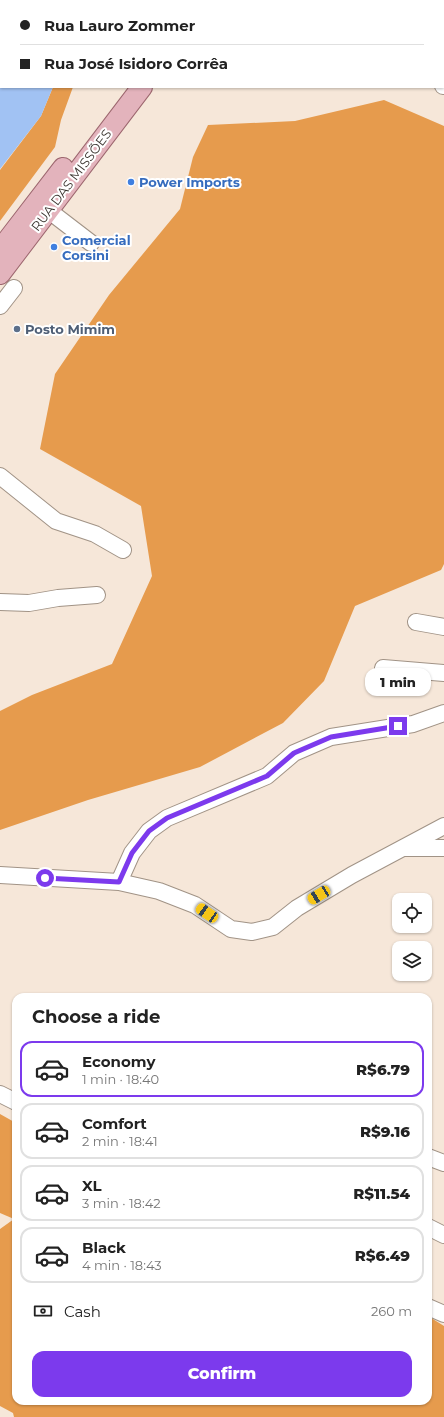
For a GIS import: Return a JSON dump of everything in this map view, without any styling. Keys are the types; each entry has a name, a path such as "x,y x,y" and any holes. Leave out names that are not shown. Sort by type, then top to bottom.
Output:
{"main road":[{"name":"RUA DAS MISSÕES","path":"0,250 125,88"},
{"name":"RUA DAS MISSÕES","path":"7,281 48,210 141,88"}],"street":[{"path":"48,210 92,243"},
{"path":"0,306 7,281"},
{"path":"0,476 56,521 95,534 123,550"},
{"path":"0,602 29,603 58,598 97,595"},
{"path":"416,622 444,627"},
{"path":"383,668 444,673"},
{"path":"119,882 132,853 149,831 167,818 267,776 294,753 331,737 413,724 444,713"},
{"path":"0,875 119,882 159,891 195,905 231,929 252,932 273,927 297,908 352,875 444,826"},
{"path":"405,848 444,848"},
{"path":"0,1094 12,1100"},
{"path":"432,1158 444,1163"},
{"path":"432,1228 444,1234"},
{"path":"432,1309 444,1314"}],"shaded area":[{"path":"53,88 73,88 61,120 55,147 0,221 0,170 41,116"},
{"path":"384,100 444,126 444,564 441,570 355,606 324,681 283,723 200,767 88,800 0,830 0,711 32,695 112,664 152,576 141,506 40,449 55,374 109,295 180,209 193,157 208,125 295,121"},
{"path":"0,1114 12,1121 12,1218 0,1213"},
{"path":"12,1220 12,1405 432,1405 432,1318 444,1326 444,1417 14,1417 13,1413 0,1406 0,1229"}],"water":[{"path":"0,88 53,88 41,116 0,169"}],"place":[{"name":"Power Imports","path":"131,182"},
{"name":"Comercial Corsini","path":"54,247"},
{"name":"Posto Mimim","path":"17,329"}],"route":[{"path":"45,878 119,882 132,853 149,831 167,818 267,776 294,753 331,737 398,726"}]}
